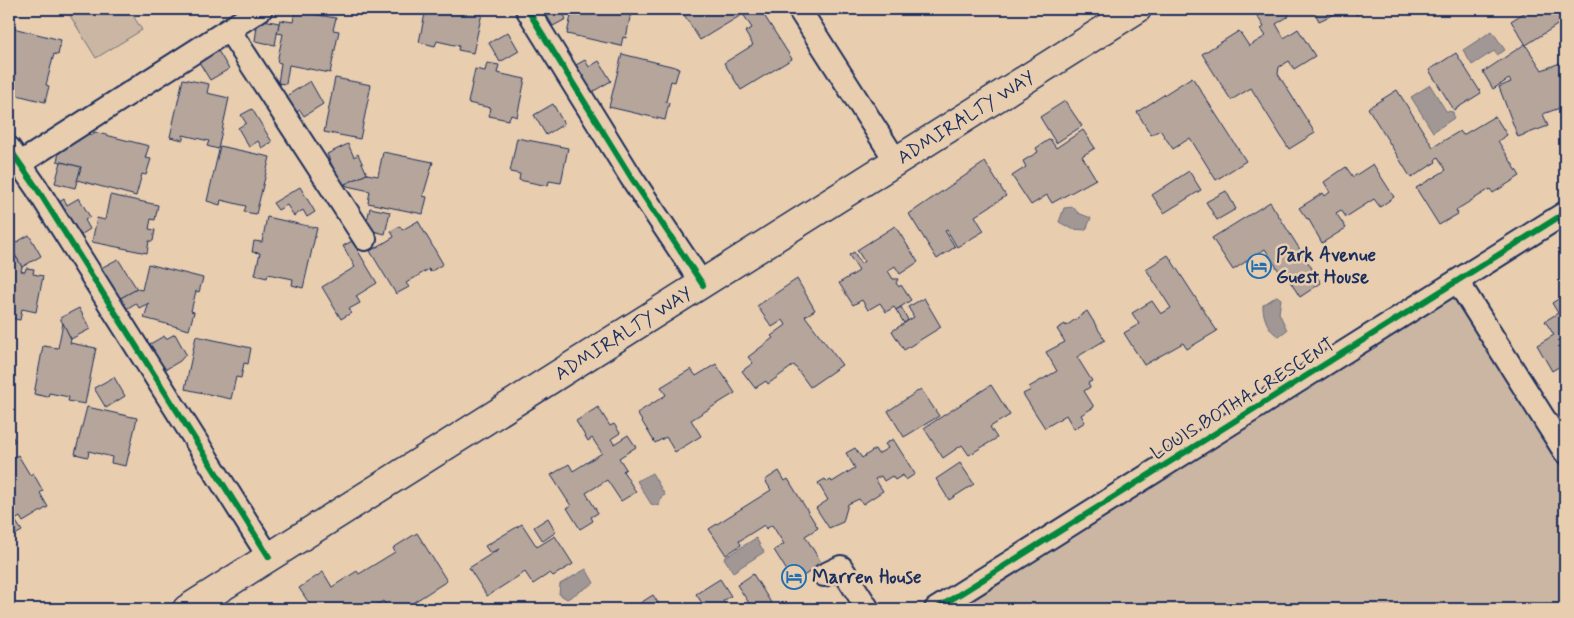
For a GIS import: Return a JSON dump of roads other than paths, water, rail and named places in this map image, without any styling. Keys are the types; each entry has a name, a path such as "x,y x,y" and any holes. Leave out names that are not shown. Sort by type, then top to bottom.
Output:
{"main road":[{"name":"ADMIRALTY WAY","path":"187,609 703,285 1136,9"}],"street":[{"path":"261,9 229,30 14,156 36,187 269,557"},
{"path":"527,9 631,177 703,285"},
{"path":"799,9 896,161"},
{"path":"229,30 365,239"},
{"name":"LOUIS BOTHA CRESCENT","path":"936,609 1565,213"},
{"path":"1458,282 1565,452"},
{"path":"824,575 841,568 868,609"}],"place":[{"name":"Park Avenue Guest House","path":"1259,266"},
{"name":"Marren House","path":"794,577"}]}
